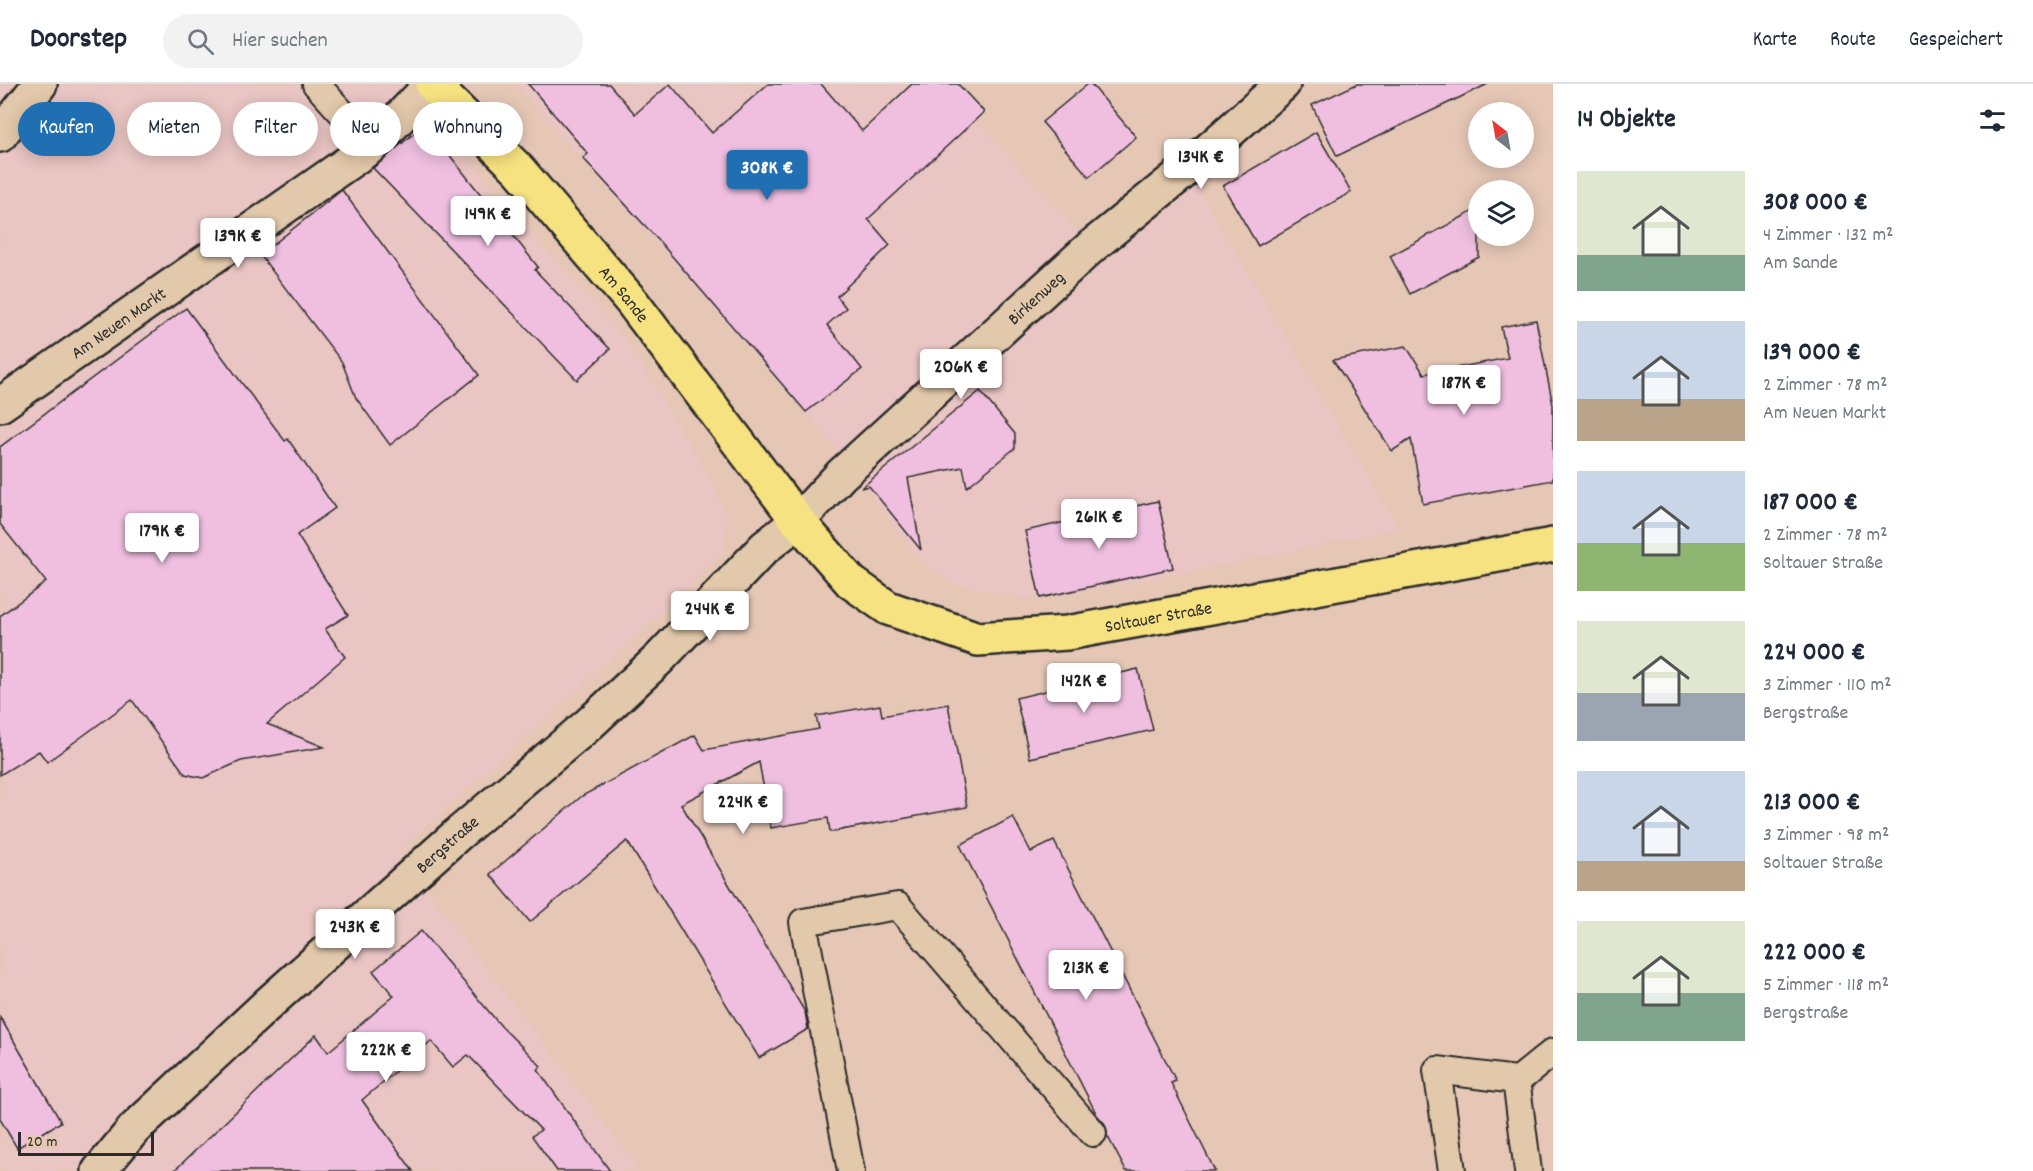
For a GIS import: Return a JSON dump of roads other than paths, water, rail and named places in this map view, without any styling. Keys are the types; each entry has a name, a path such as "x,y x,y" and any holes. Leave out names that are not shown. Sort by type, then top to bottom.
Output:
{"main road":[{"name":"Am Sande","path":"432,84 519,170 632,302 798,521"},
{"name":"Soltauer Straße","path":"798,521 851,582 888,608 978,639 1067,633 1553,545"}],"street":[{"path":"0,135 40,84"},
{"name":"Am Neuen Markt","path":"401,116 432,84"},
{"name":"Birkenweg","path":"798,521 841,475 1091,247 1187,169 1271,86"},
{"name":"Am Neuen Markt","path":"0,405 358,156"},
{"name":"Bergstraße","path":"99,1171 134,1129 269,1003 459,834 588,725 659,659 764,549 798,521"}],"lane":[{"path":"316,84 332,102"},
{"path":"851,1171 803,922 898,906 1093,1133"},
{"path":"1516,1082 1553,1052"},
{"path":"1452,1171 1437,1071 1515,1080 1516,1082"},
{"path":"1516,1082 1528,1171"}]}
